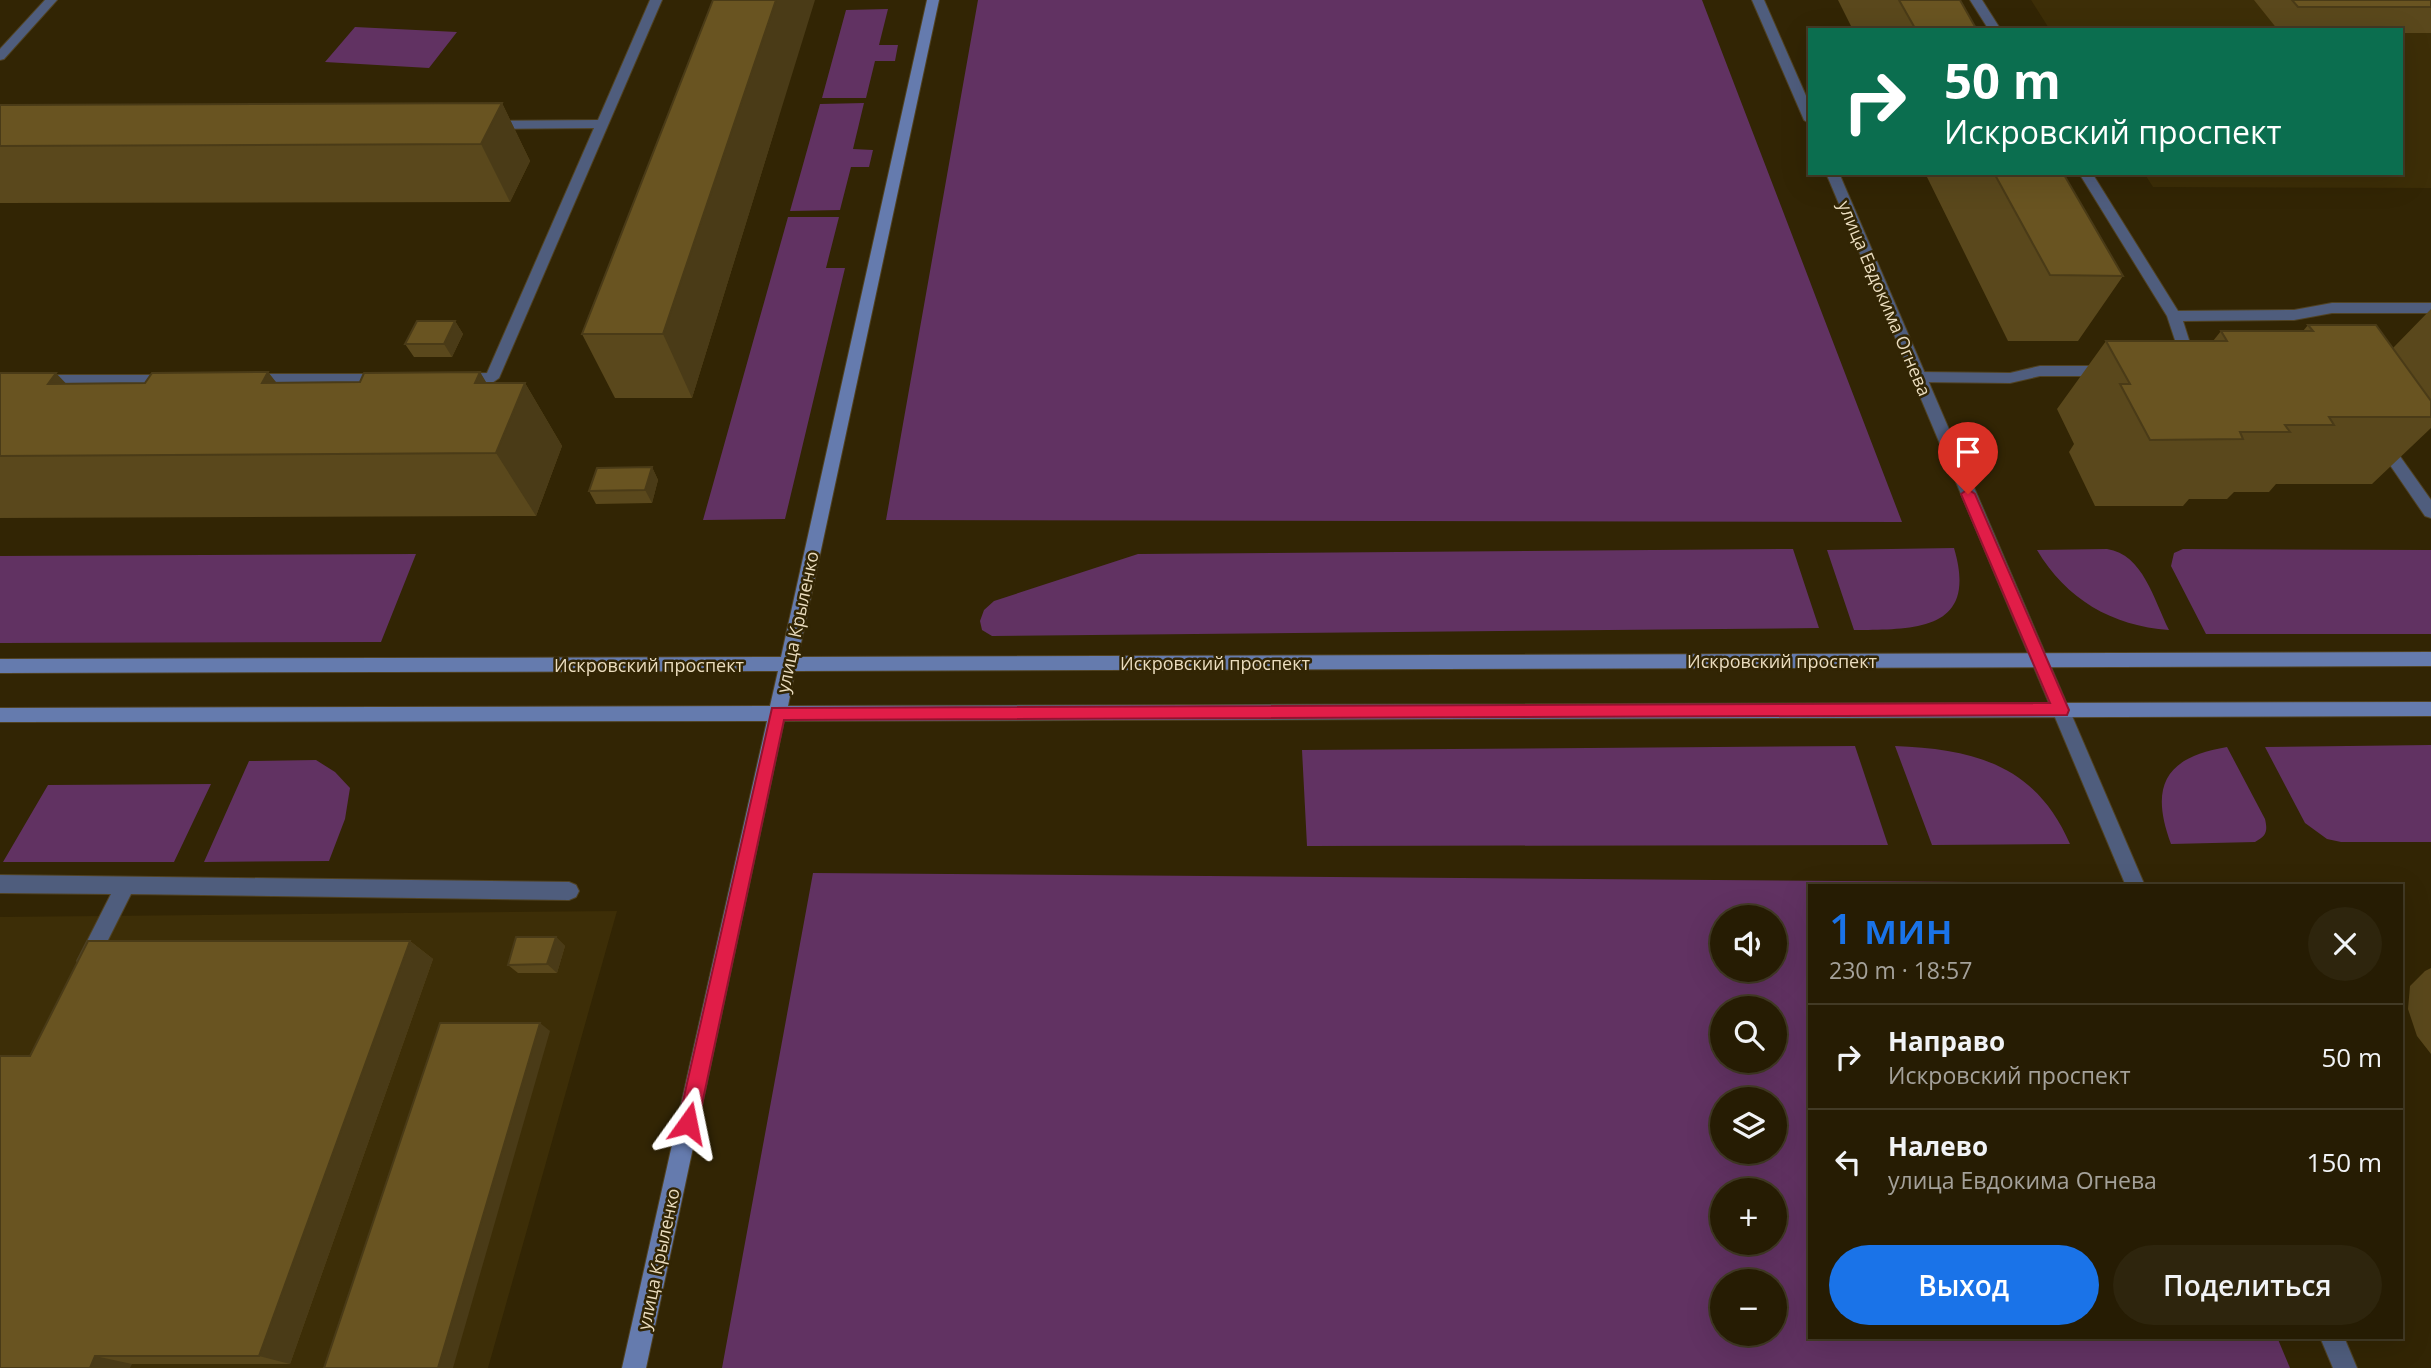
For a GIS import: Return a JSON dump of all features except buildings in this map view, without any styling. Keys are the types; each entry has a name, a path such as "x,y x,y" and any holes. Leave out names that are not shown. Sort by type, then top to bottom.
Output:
{"street":[{"path":"0,55 51,0"},
{"path":"445,378 492,378 656,0"},
{"name":"улица Крыленко","path":"634,1368 933,0"},
{"path":"1758,0 1808,115"},
{"path":"1976,0 1994,28"},
{"path":"474,125 603,124"},
{"name":"улица Евдокима Огнева","path":"1833,175 2135,884"},
{"path":"2086,175 2174,316 2182,340 2176,362 2158,367"},
{"path":"2174,316 2298,321 2332,309 2431,308"},
{"path":"1919,377 2010,378 2040,372 2122,370"},
{"path":"0,380 187,379"},
{"path":"241,379 406,379"},
{"path":"2370,425 2431,512"},
{"name":"Искровский проспект","path":"0,666 2431,659"},
{"path":"0,715 2431,709"},
{"path":"0,884 569,891"},
{"path":"75,984 124,886"},
{"path":"2333,1339 2345,1368"}],"shaded area":[{"path":"978,0 1702,0 1902,522 886,520"},
{"path":"2031,0 2431,0 2431,188 2153,187 2145,175 2403,175 2403,28 2049,28"},
{"path":"888,9 879,45 898,45 895,61 875,61 866,98 822,98 846,10"},
{"path":"355,27 457,32 429,68 325,62"},
{"path":"864,103 853,149 873,150 869,167 851,167 840,210 790,211 820,104"},
{"path":"788,217 839,217 826,268 845,268 785,519 703,520"},
{"path":"1954,548 1959,576 1957,596 1949,611 1936,620 1919,626 1854,630 1827,550"},
{"path":"1793,549 1819,628 992,636 982,630 980,621 984,610 994,601 1138,554"},
{"path":"2107,549 2130,560 2138,569 2146,580 2169,630 2128,623 2092,607 2062,583 2037,550"},
{"path":"2183,549 2431,550 2431,634 2206,634 2171,566 2174,553"},
{"path":"416,554 381,642 0,643 0,556"},
{"path":"2431,745 2431,842 2341,842 2327,839 2305,823 2265,747"},
{"path":"1855,746 1888,845 1307,846 1302,750"},
{"path":"1895,746 1951,751 1999,766 2021,779 2039,796 2056,817 2070,844 1932,845"},
{"path":"2227,747 2265,819 2265,833 2255,842 2171,844 2162,805 2163,790 2168,777 2189,758"},
{"path":"316,760 335,772 350,788 345,819 329,861 204,862 249,761"},
{"path":"211,784 174,862 3,862 48,785"},
{"path":"813,873 2093,883 1808,884 1808,1339 2278,1339 2290,1368 722,1368"},
{"path":"617,911 488,1368 0,1368 0,917"}],"route":[{"path":"688,1123 777,713 2061,710 1968,494"}]}
